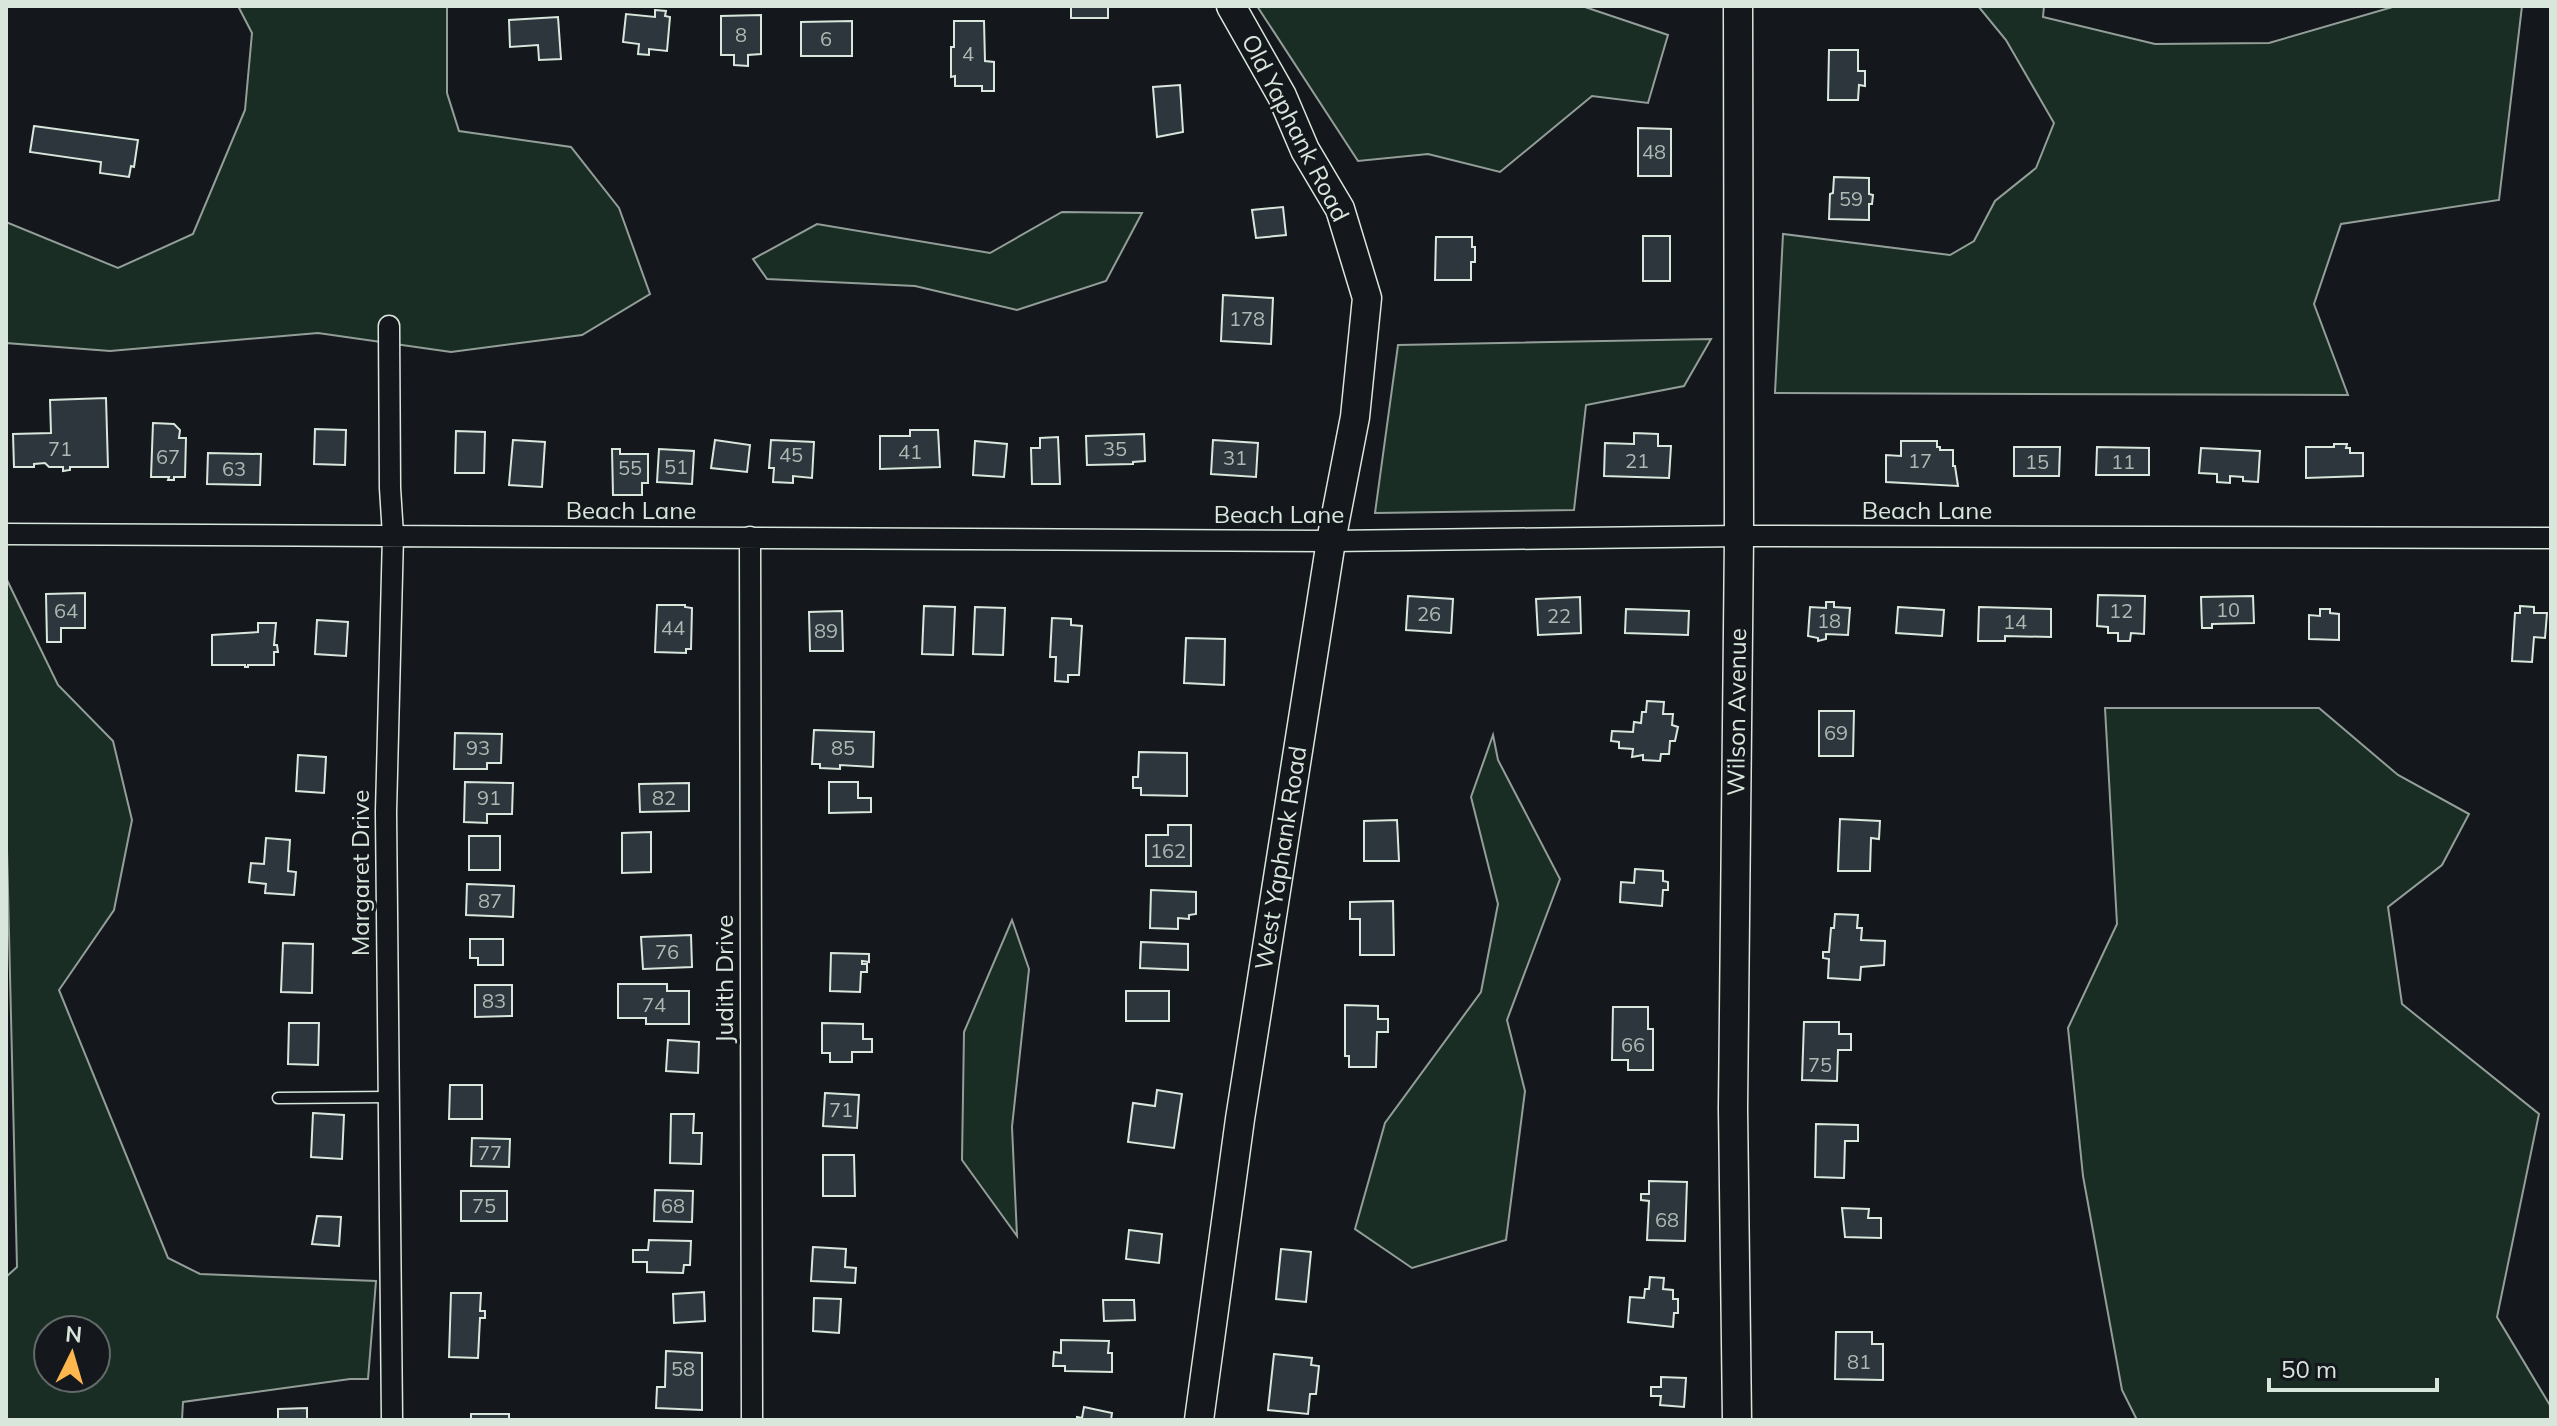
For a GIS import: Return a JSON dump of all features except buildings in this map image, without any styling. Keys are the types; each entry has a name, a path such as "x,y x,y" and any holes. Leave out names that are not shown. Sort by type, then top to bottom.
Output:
{"street":[{"name":"Old Yaphank Road","path":"1231,6 1282,96 1305,150 1340,209 1367,298"},
{"name":"Wilson Avenue","path":"1737,1420 1733,1108 1739,536 1738,6"},
{"name":"West Yaphank Road","path":"1199,1420 1240,1119 1331,541 1355,417 1367,298"},
{"name":"Margaret Drive","path":"389,326 393,535 386,812 392,1420"},
{"name":"Beach Lane","path":"6,534 1331,541 1739,536 2551,538"},
{"name":"Judith Drive","path":"750,537 752,1420"}],"lane":[{"path":"278,1098 389,1097"}],"green space":[{"path":"238,6 447,6 447,93 459,131 571,147 619,208 650,294 582,335 451,352 318,333 110,351 6,343 6,222 118,268 193,234 245,110 252,33"},
{"path":"1257,6 1582,6 1668,35 1648,103 1592,96 1500,172 1428,154 1358,161"},
{"path":"1978,6 2044,6 2043,17 2155,44 2269,43 2396,6 2522,6 2499,200 2341,224 2314,304 2348,395 1775,393 1783,234 1950,255 1974,241 1995,201 2036,168 2054,123 2006,40"},
{"path":"1062,212 1142,213 1106,281 1017,310 915,286 767,279 753,259 817,224 990,253"},
{"path":"1711,339 1684,386 1586,405 1574,510 1375,513 1398,345"},
{"path":"6,578 58,685 113,741 132,820 114,910 59,990 168,1258 200,1274 376,1281 368,1379 183,1402 182,1420 6,1420 6,1277 17,1267 6,808"},
{"path":"2105,708 2319,708 2398,775 2469,814 2442,865 2388,907 2402,1004 2539,1114 2497,1317 2551,1407 2551,1420 2137,1420 2122,1390 2083,1176 2068,1028 2117,924"},
{"path":"1493,735 1498,760 1560,879 1507,1020 1525,1091 1506,1240 1412,1268 1355,1229 1385,1123 1481,992 1498,904 1471,797"},
{"path":"1012,920 1029,969 1012,1127 1017,1236 962,1160 964,1032"}]}
